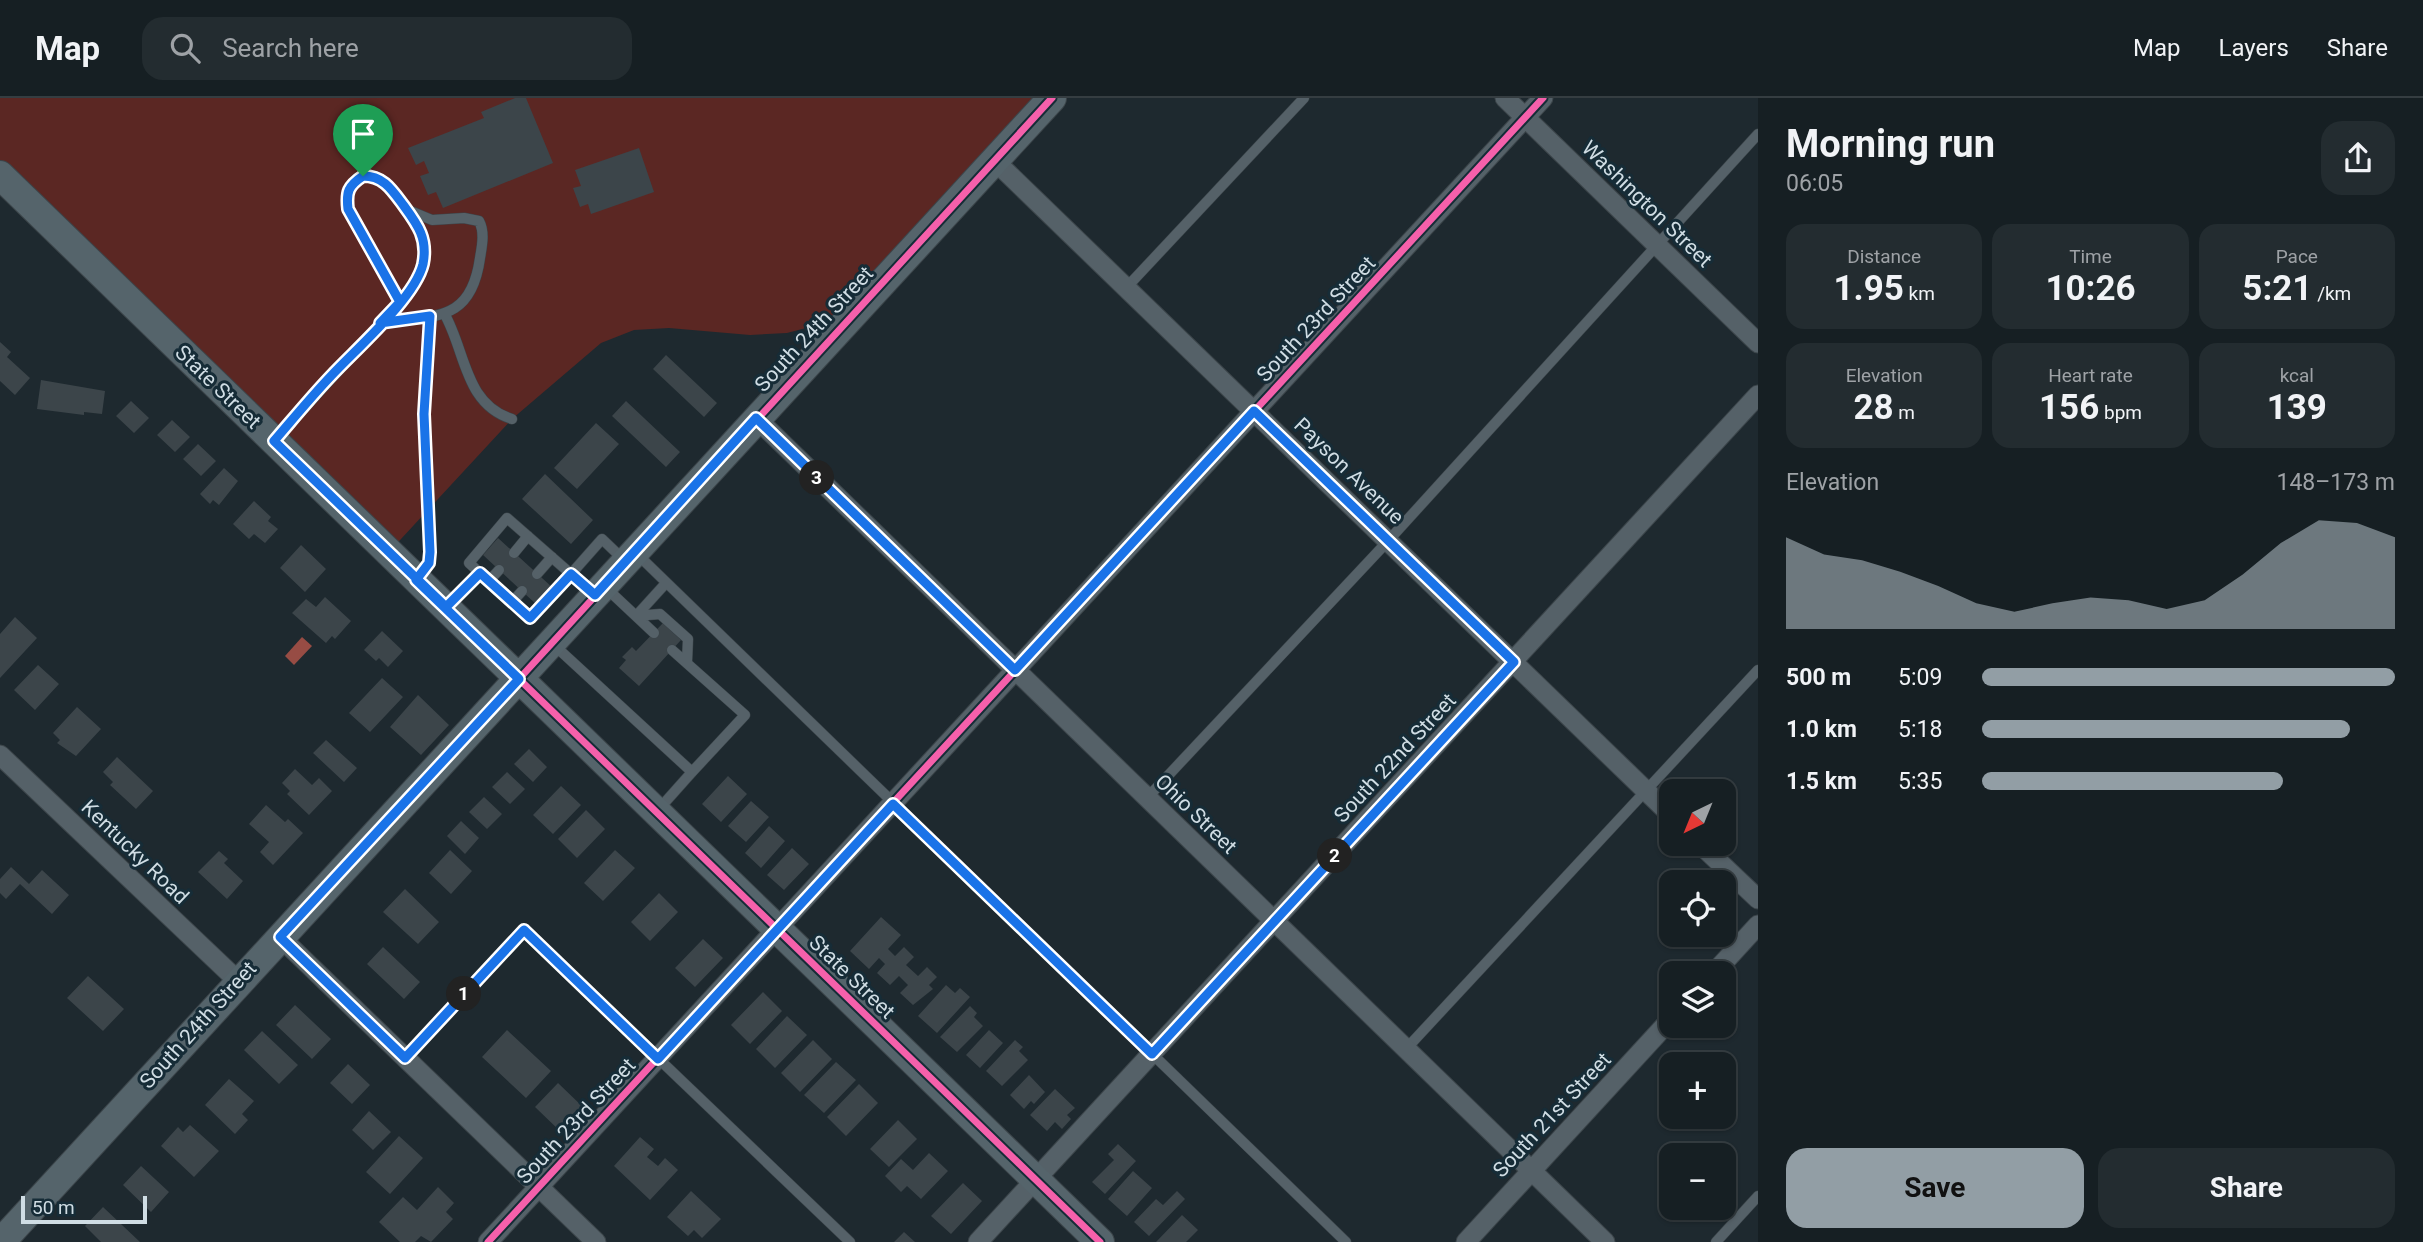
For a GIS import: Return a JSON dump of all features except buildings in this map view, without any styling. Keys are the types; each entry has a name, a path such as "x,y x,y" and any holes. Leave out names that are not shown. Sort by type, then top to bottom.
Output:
{"street":[{"name":"South 24th Street","path":"1,1242 1052,98"},
{"name":"Washington Street","path":"1505,98 1758,343"},
{"name":"South 23rd Street","path":"488,1242 1543,98"},
{"name":"Payson Avenue","path":"994,159 1659,804"},
{"name":"State Street","path":"0,175 1100,1242"},
{"name":"South 22nd Street","path":"978,1242 1758,396"},
{"name":"Ohio Street","path":"756,418 1605,1242"},
{"name":"Kentucky Road","path":"0,755 238,981"},
{"path":"1712,856 1758,900"},
{"path":"1725,961 1758,925"},
{"path":"280,937 596,1242"},
{"name":"South 21st Street","path":"1466,1242 1659,1032"}],"lane":[{"path":"1126,288 1304,98"},
{"path":"1147,798 1388,541 1758,134"},
{"path":"274,441 400,302 416,283 424,254 422,231 384,182 375,176 363,176 351,184 346,195 352,220 400,302"},
{"path":"380,323 444,313 459,307 474,289 481,251 481,225 474,218 432,220 405,209"},
{"path":"444,313 455,331 475,391 497,415 512,419"},
{"path":"416,580 429,563 430,552 424,427 430,316"},
{"path":"654,633 636,616 571,574 507,518 469,563 530,618 571,574 602,539 666,583 1346,1242"},
{"path":"514,553 528,536"},
{"path":"537,573 552,557"},
{"path":"489,581 499,570"},
{"path":"446,607 480,573"},
{"path":"636,616 666,583"},
{"path":"512,602 522,591"},
{"path":"636,616 660,614 688,639 687,662"},
{"path":"552,643 692,772"},
{"path":"657,812 745,715 672,649"},
{"path":"1406,1049 1758,670"},
{"path":"405,1058 524,930 850,1242"},
{"path":"1716,1242 1758,1196"}],"shaded area":[{"path":"0,98 1051,98 865,299 821,324 787,333 750,335 669,328 634,330 601,343 512,419 389,552 0,175"},
{"path":"302,637 312,646 294,665 285,656"}],"cycle path":[{"path":"1052,98 519,679 1100,1242"},
{"path":"488,1242 1543,98"}],"route":[{"path":"363,176 351,184 346,195 348,209 400,302 380,323 430,316 424,414 424,466 430,552 429,563 416,580 519,679 280,937 405,1058 524,930 658,1059 893,804 1152,1054 1514,662 1254,411 1015,670 756,418 595,595 571,574 530,618 480,573 446,607 416,580 274,441 328,379 380,323 410,292 420,274 424,254 422,231 384,182 375,176 363,176"}]}
